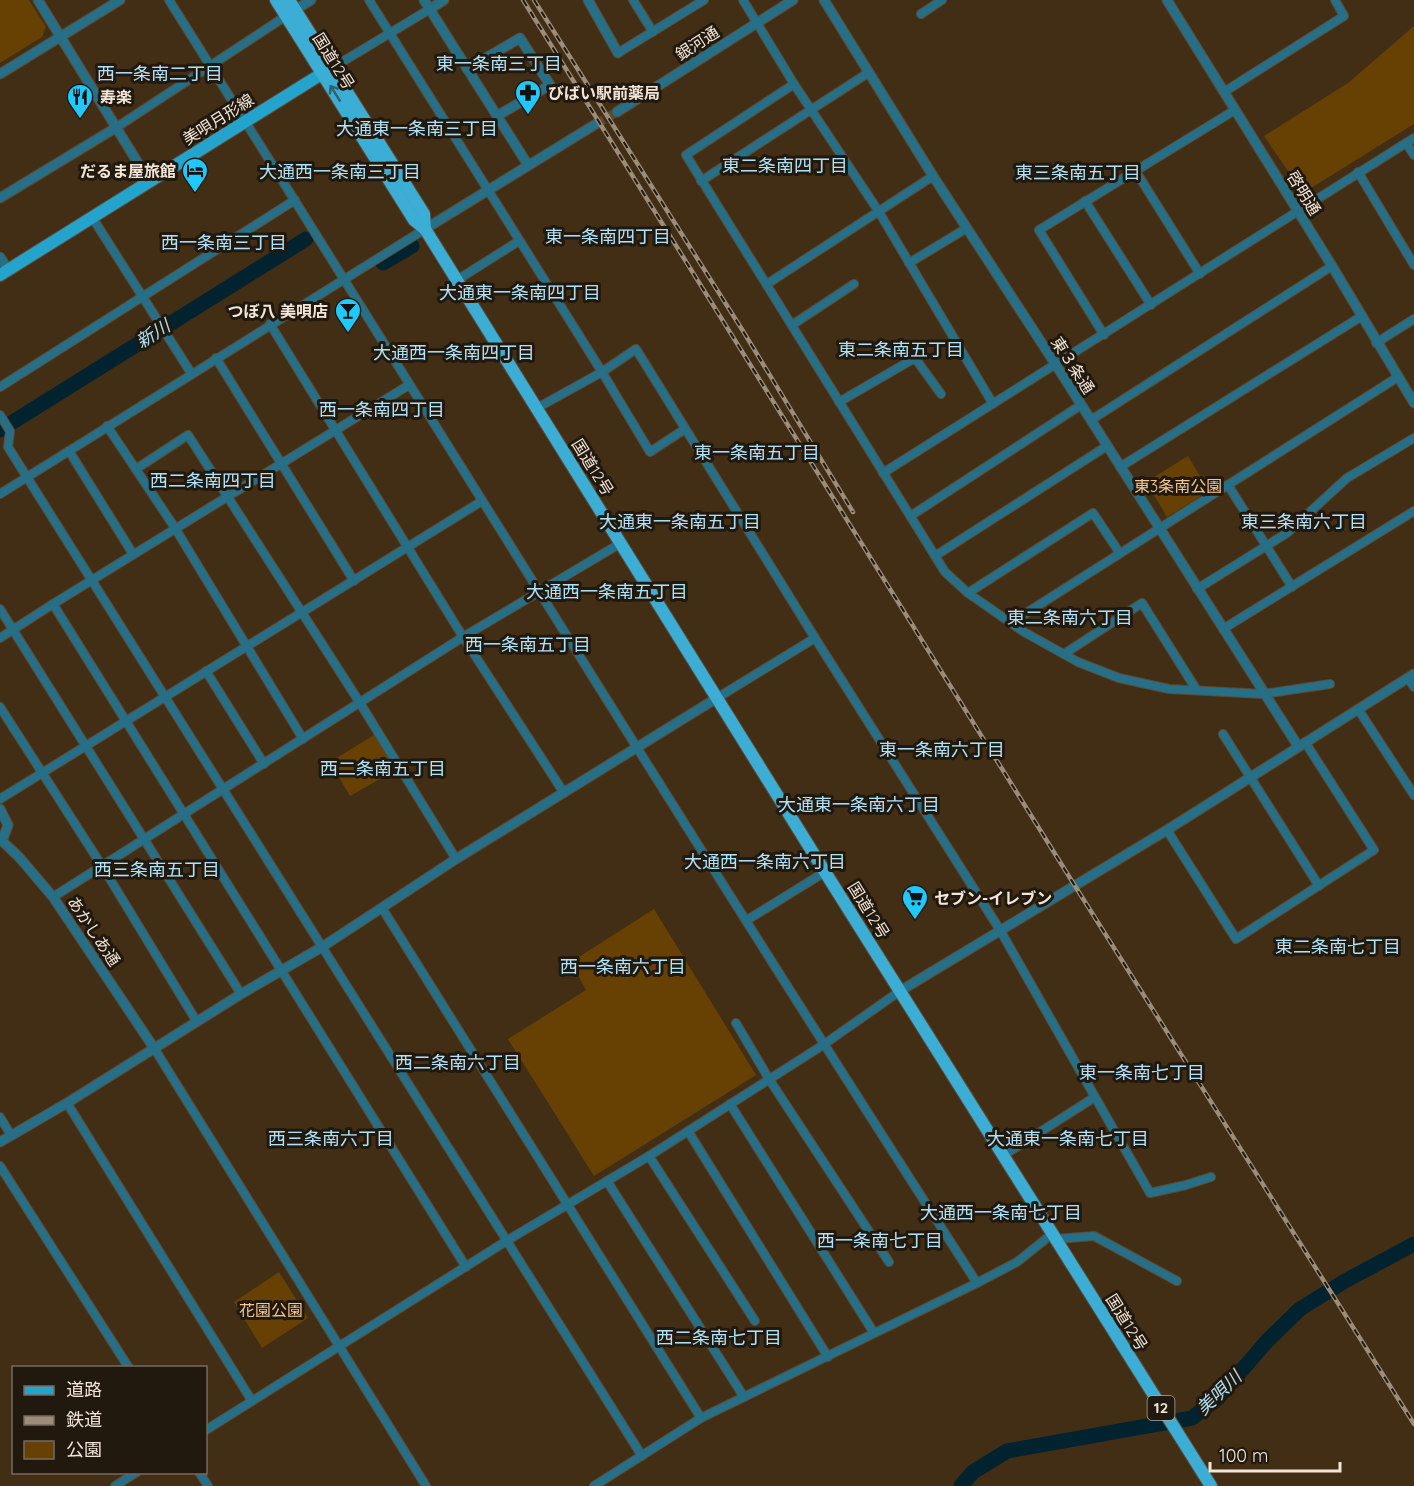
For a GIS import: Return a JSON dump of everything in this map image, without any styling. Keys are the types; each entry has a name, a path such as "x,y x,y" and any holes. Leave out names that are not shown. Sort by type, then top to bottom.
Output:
{"highway":[{"name":"国道12号","path":"276,0 290,8 414,220 425,229 1211,1486"}],"main road":[{"name":"美唄月形線","path":"4,272 327,70"}],"street":[{"path":"38,0 149,181"},
{"path":"0,74 120,0"},
{"path":"169,0 636,748 747,920 823,1045 977,1283"},
{"path":"0,198 117,127 290,8 310,0"},
{"path":"369,0 650,452 685,429"},
{"path":"424,0 528,165"},
{"path":"327,70 444,0"},
{"path":"588,0 618,53 704,0"},
{"path":"633,0 653,32"},
{"path":"743,0 794,84 879,212 993,404"},
{"name":"銀河通","path":"617,112 792,0"},
{"name":"東３条通","path":"824,0 933,176 1056,365 1263,694 1301,744"},
{"path":"921,14 942,0"},
{"path":"1224,92 1344,16 1335,0"},
{"name":"啓明通","path":"1171,1 1414,403"},
{"path":"467,69 520,38 550,85 497,116"},
{"path":"701,181 868,73"},
{"path":"794,84 686,155 882,473 912,515 945,572 968,593 1024,632 1078,662 1119,678 1168,689 1263,694 1330,684"},
{"path":"1104,335 1039,230 1235,110"},
{"path":"0,494 190,373 596,124"},
{"path":"882,473 1414,138"},
{"path":"1406,143 1414,155"},
{"path":"1135,171 1200,274"},
{"path":"1359,172 1414,265"},
{"path":"767,284 933,176"},
{"path":"0,387 295,201"},
{"path":"1085,201 1151,305"},
{"path":"92,217 190,373"},
{"path":"909,263 967,228"},
{"path":"457,280 519,242"},
{"path":"0,257 4,272"},
{"path":"1091,420 1332,266"},
{"path":"792,325 854,284"},
{"path":"1120,467 1362,316"},
{"path":"1376,343 1414,319"},
{"path":"270,324 463,637 564,793"},
{"path":"537,408 602,372 636,349 1000,930 1150,1193 1211,1177"},
{"path":"216,358 354,581"},
{"path":"839,402 915,358 941,394"},
{"path":"1012,622 1398,377"},
{"path":"0,638 409,385"},
{"path":"912,515 1081,405"},
{"path":"0,415 10,431 8,447 642,1456"},
{"path":"107,426 175,528 303,739"},
{"path":"136,469 188,435 456,859"},
{"path":"1197,589 1287,533 1347,478 1414,438"},
{"path":"935,556 1107,446"},
{"path":"69,451 133,554"},
{"path":"1228,485 1292,587"},
{"path":"0,799 482,501"},
{"path":"1223,629 1414,511"},
{"path":"968,593 1093,513 1119,552"},
{"path":"53,897 463,637 621,543"},
{"path":"1064,654 1142,603 1196,689"},
{"path":"53,604 466,1267"},
{"path":"0,609 242,994"},
{"path":"0,1142 322,947 456,859 815,638"},
{"path":"206,671 264,764"},
{"path":"207,1429 508,1240 649,1156 823,1045 900,991 1167,830 1411,676 1414,687"},
{"path":"0,707 102,866 197,1022"},
{"path":"1358,709 1414,795"},
{"path":"1223,734 1319,886"},
{"path":"1167,830 1236,939 1319,886 1374,850 1301,744"},
{"path":"0,809 8,825 1,840"},
{"name":"あかしあ通","path":"1,840 33,872 53,897 154,1048"},
{"path":"747,920 825,872"},
{"path":"382,908 701,1418"},
{"path":"736,1023 769,1079 889,1262"},
{"path":"154,1048 426,1486"},
{"path":"1004,1155 1095,1097"},
{"path":"66,1103 252,1401"},
{"path":"730,1104 874,1333"},
{"path":"0,1117 11,1135"},
{"path":"688,1131 828,1357"},
{"path":"649,1156 755,1321"},
{"path":"0,1166 128,1366"},
{"path":"607,1180 744,1397"},
{"path":"594,1486 701,1418 977,1283 1017,1262 1054,1237 1094,1236 1177,1281"},
{"path":"116,1486 125,1483"}],"green space":[{"path":"0,0 29,0 46,27 42,37 0,63"},
{"path":"1414,26 1414,124 1303,193 1264,136 1348,83"},
{"name":"東3条南公園","path":"1188,456 1209,491 1167,517 1146,482"},
{"path":"374,735 396,770 350,796 330,762"},
{"path":"654,909 756,1075 594,1176 508,1039 586,990 571,962"},
{"name":"花園公園","path":"279,1272 308,1318 262,1348 234,1302"}],"waterway":[{"name":"新川","path":"0,430 306,239"},
{"name":"新川","path":"383,263 412,246"},
{"name":"美唄川","path":"961,1486 973,1472 1007,1451 1192,1418 1217,1399 1268,1340 1300,1309 1345,1281 1414,1244"}],"tunnel":[{"path":"596,124 617,112"}],"railway":[{"path":"523,0 1075,886 1414,1424"},
{"path":"534,0 743,331 853,512"}],"place":[{"name":"びばい駅前薬局","path":"528,116"},
{"name":"寿楽","path":"80,120"},
{"name":"だるま屋旅館","path":"195,194"},
{"name":"つぼ八 美唄店","path":"348,334"},
{"name":"セブン-イレブン","path":"915,921"}],"district":[{"name":"東一条南三丁目","path":"499,64"},
{"name":"西一条南二丁目","path":"160,74"},
{"name":"大通東一条南三丁目","path":"417,129"},
{"name":"東二条南四丁目","path":"785,166"},
{"name":"大通西一条南三丁目","path":"340,172"},
{"name":"東三条南五丁目","path":"1078,173"},
{"name":"東一条南四丁目","path":"608,237"},
{"name":"西一条南三丁目","path":"224,243"},
{"name":"大通東一条南四丁目","path":"520,293"},
{"name":"東二条南五丁目","path":"901,350"},
{"name":"大通西一条南四丁目","path":"454,353"},
{"name":"西一条南四丁目","path":"382,410"},
{"name":"東一条南五丁目","path":"757,453"},
{"name":"西二条南四丁目","path":"213,481"},
{"name":"大通東一条南五丁目","path":"680,522"},
{"name":"東三条南六丁目","path":"1304,522"},
{"name":"大通西一条南五丁目","path":"607,592"},
{"name":"東二条南六丁目","path":"1070,618"},
{"name":"西一条南五丁目","path":"528,645"},
{"name":"東一条南六丁目","path":"942,750"},
{"name":"西二条南五丁目","path":"383,769"},
{"name":"大通東一条南六丁目","path":"859,805"},
{"name":"大通西一条南六丁目","path":"765,862"},
{"name":"西三条南五丁目","path":"157,870"},
{"name":"東二条南七丁目","path":"1338,947"},
{"name":"西一条南六丁目","path":"623,967"},
{"name":"西二条南六丁目","path":"458,1063"},
{"name":"東一条南七丁目","path":"1142,1073"},
{"name":"西三条南六丁目","path":"331,1139"},
{"name":"大通東一条南七丁目","path":"1068,1139"},
{"name":"大通西一条南七丁目","path":"1001,1213"},
{"name":"西一条南七丁目","path":"880,1241"},
{"name":"西二条南七丁目","path":"719,1338"}]}
